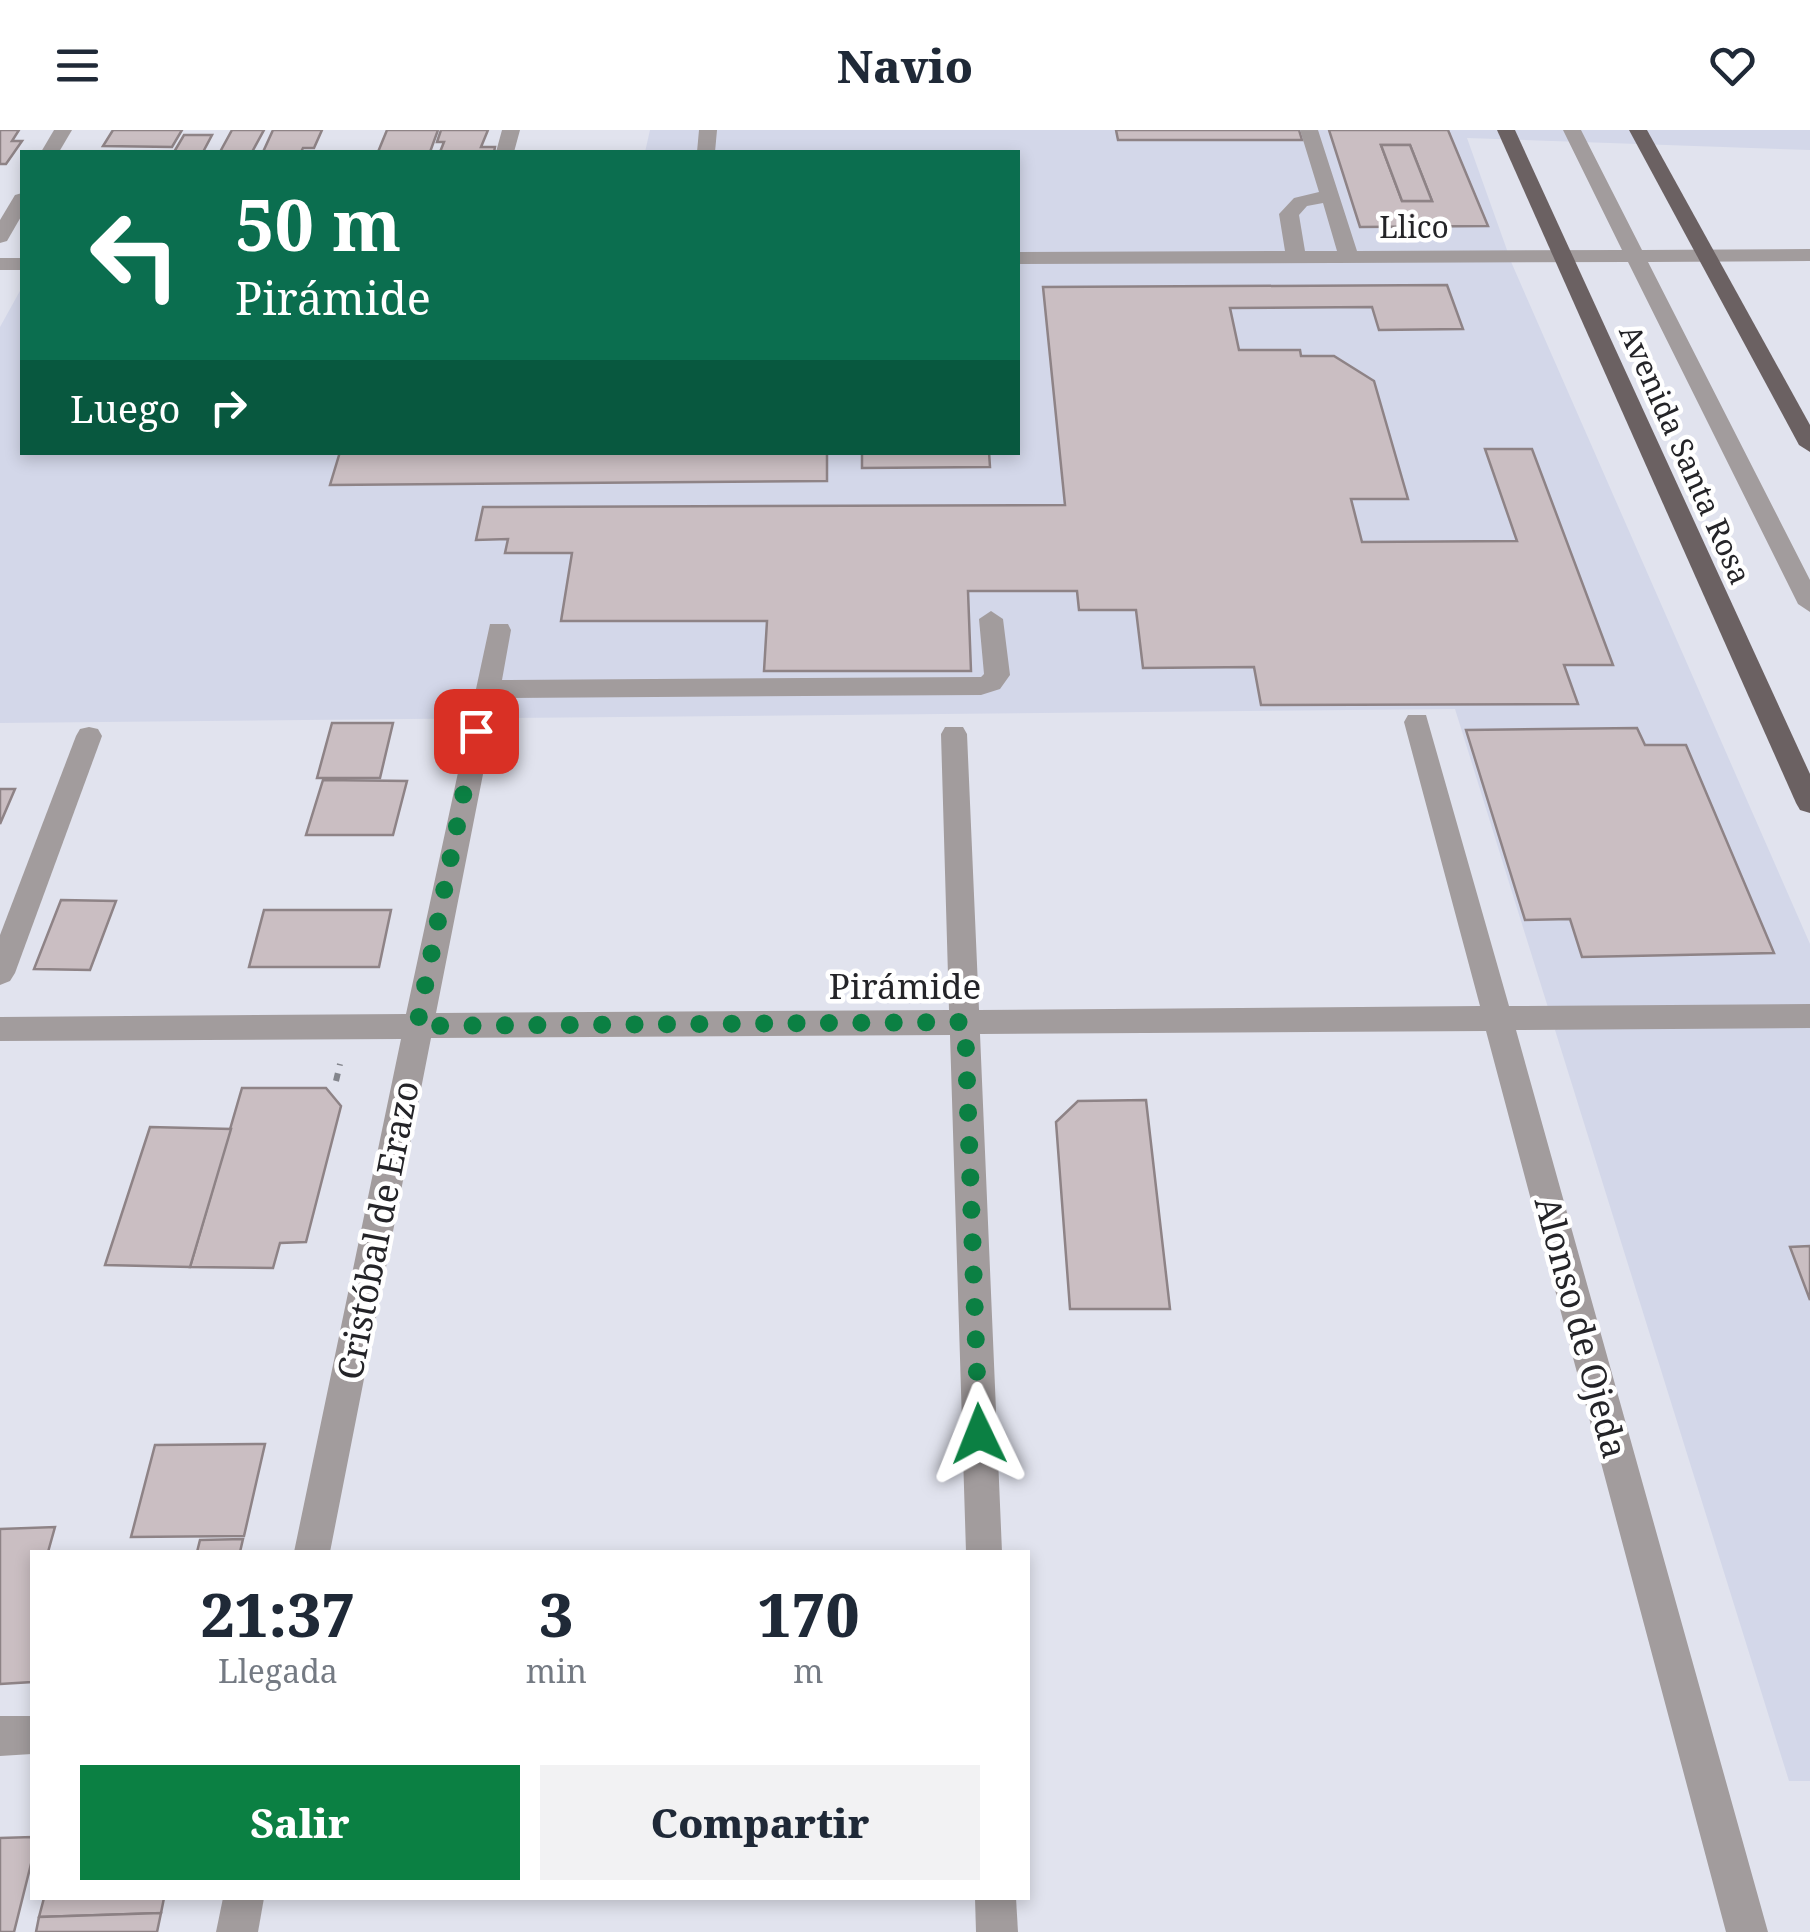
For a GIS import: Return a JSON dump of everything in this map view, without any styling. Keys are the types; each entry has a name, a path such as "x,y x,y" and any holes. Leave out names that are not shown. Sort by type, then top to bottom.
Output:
{"main road":[{"name":"Avenida Santa Rosa","path":"1506,130 1810,803"},
{"path":"1638,130 1810,445"}],"street":[{"path":"1309,130 1349,256"},
{"path":"1572,130 1810,604"},
{"path":"1296,256 1288,214 1301,202 1330,196"},
{"path":"0,238 20,203"},
{"name":"Llico","path":"1020,258 1706,254 1807,260"},
{"path":"488,689 980,686 991,683 997,675 992,619"},
{"name":"Cristóbal de Erazo","path":"312,1550 499,630"},
{"name":"Alonso de Ojeda","path":"1417,722 1747,1932"},
{"path":"954,734 984,1550"},
{"path":"0,973 89,736"},
{"name":"Pirámide","path":"0,1029 1810,1016"},
{"path":"0,1736 30,1735"},
{"path":"237,1932 244,1900"},
{"path":"996,1900 997,1932"}],"shaded area":[{"path":"650,130 1810,130 1810,150 1467,138 1512,264 1810,944 1810,1781 1789,1781 1455,709 0,723 0,327 20,291 20,455 1020,455 1020,150 645,150"}],"building":[{"path":"0,130 19,130 12,141 22,141 6,164 0,164"},
{"path":"113,130 182,130 172,147 103,146"},
{"path":"232,130 264,130 253,150 221,150"},
{"path":"273,130 322,130 314,148 264,150"},
{"path":"387,130 438,130 431,150 379,150"},
{"path":"441,130 488,130 481,147 495,147 441,150 444,142 437,142"},
{"path":"1116,130 1299,130 1302,140 1118,140"},
{"path":"1329,130 1448,130 1488,226 1360,227","holes":["1381,145 1410,145 1432,201 1402,201"]},
{"path":"184,135 212,135 204,150 175,150"},
{"path":"1381,145 1410,145 1432,201 1402,201"},
{"path":"1447,285 1463,329 1379,330 1372,307 1230,308 1239,350 1300,350 1301,356 1334,356 1374,381 1408,499 1351,499 1362,542 1517,541 1485,449 1532,449 1613,665 1564,665 1578,704 1261,705 1254,667 1143,668 1136,610 1079,610 1077,591 968,591 971,671 764,671 767,621 561,621 572,553 505,553 508,539 476,540 483,507 1065,505 1043,287"},
{"path":"339,455 827,455 827,481 330,485"},
{"path":"862,455 989,455 990,467 862,468"},
{"path":"332,723 393,723 380,778 317,778"},
{"path":"1637,728 1645,745 1686,745 1774,953 1582,957 1570,919 1525,920 1466,730"},
{"path":"323,780 407,781 393,835 306,835"},
{"path":"0,789 15,789 0,824"},
{"path":"61,900 116,901 90,970 34,969"},
{"path":"264,910 391,910 379,967 249,967"},
{"path":"242,1088 326,1088 341,1106 306,1242 280,1243 273,1268 190,1267"},
{"path":"1146,1100 1170,1309 1070,1309 1056,1122 1078,1101"},
{"path":"150,1127 231,1129 190,1267 105,1265"},
{"path":"1810,1246 1810,1300 1790,1247"},
{"path":"265,1444 244,1536 131,1537 155,1445"},
{"path":"55,1527 49,1550 30,1550 30,1682 0,1684 0,1529"},
{"path":"243,1539 240,1550 198,1550 200,1540"},
{"path":"30,1837 30,1868 14,1932 0,1932 0,1838"},
{"path":"43,1900 164,1900 161,1913 39,1917"},
{"path":"161,1913 157,1932 36,1932 39,1917"}],"route":[{"path":"476,731 417,1026 965,1022 979,1434"}]}
